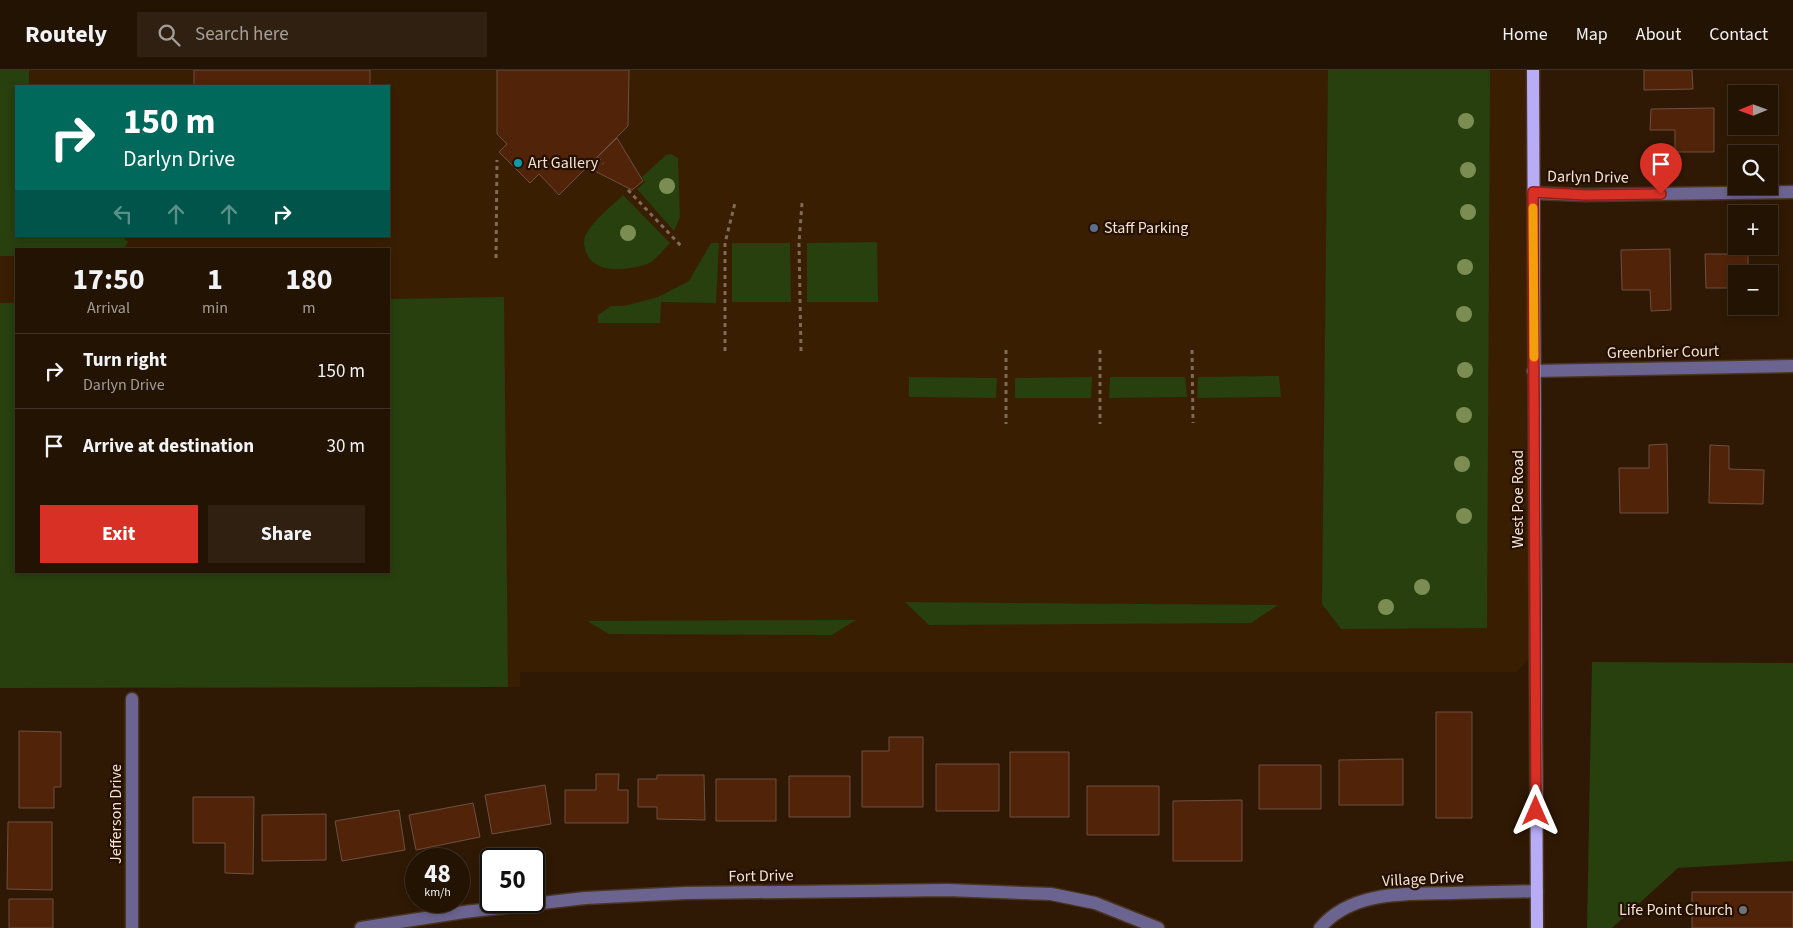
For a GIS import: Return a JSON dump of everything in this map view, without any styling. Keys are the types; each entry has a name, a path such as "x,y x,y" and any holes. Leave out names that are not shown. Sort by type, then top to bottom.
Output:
{"main road":[{"name":"West Poe Road","path":"1532,70 1537,928"}],"street":[{"name":"Darlyn Drive","path":"1533,192 1585,195 1793,192"},
{"name":"Greenbrier Court","path":"1534,371 1793,366"},
{"name":"Jefferson Drive","path":"132,699 132,928"},
{"name":"Fort Drive","path":"361,928 464,912 585,898 686,894 948,890 1052,894 1095,903 1158,928"},
{"name":"Village Drive","path":"1320,928 1326,921 1346,907 1367,899 1396,894 1537,891"}],"path":[{"path":"597,158 603,164"},
{"path":"496,258 497,160"},
{"path":"628,190 683,248"},
{"path":"725,351 725,243 735,203"},
{"path":"801,351 799,243 802,203"},
{"path":"1006,350 1006,424"},
{"path":"1100,350 1100,424"},
{"path":"1192,350 1193,424"}],"shaded area":[{"path":"0,70 1533,70 1535,651 1517,672 520,672 520,687 0,688"}],"green space":[{"path":"0,70 29,70 29,85 15,85 15,237 122,237 128,242 125,248 15,248 15,256 0,256"},
{"path":"1328,70 1490,70 1487,628 1341,629 1322,604"},
{"path":"671,154 678,158 680,217 674,231 637,189 645,182 642,177 666,155"},
{"path":"623,195 670,243 656,258 647,264 620,269 602,267 589,257 584,247 585,237 595,221"},
{"path":"877,242 878,302 807,302 807,243"},
{"path":"711,243 719,243 716,303 661,302 660,323 598,323 598,315 611,306 624,306 658,297 689,281"},
{"path":"732,243 790,243 791,302 732,302"},
{"path":"504,297 508,687 0,688 0,303 15,303 15,573 390,573 390,299"},
{"path":"1279,376 1281,397 1197,398 1198,377"},
{"path":"909,377 997,378 996,398 909,397"},
{"path":"1092,377 1091,398 1015,398 1015,378"},
{"path":"1110,377 1185,377 1187,397 1109,398"},
{"path":"905,602 1278,605 1251,623 929,625"},
{"path":"856,620 832,635 609,634 587,621"},
{"path":"1592,662 1793,663 1793,861 1678,868 1612,928 1587,928"}],"building":[{"path":"194,70 370,70 370,85 194,85"},
{"path":"497,70 629,70 628,126 559,195 539,174 530,183 499,152 507,144 497,134"},
{"path":"1644,70 1692,70 1693,89 1644,90"},
{"path":"1714,108 1714,152 1675,152 1675,130 1650,130 1651,109"},
{"path":"617,138 643,181 632,190 587,167"},
{"path":"1670,249 1671,310 1651,311 1650,290 1622,290 1621,250"},
{"path":"1705,254 1748,255 1748,265 1728,265 1728,288 1706,288"},
{"path":"1667,444 1668,513 1620,513 1619,468 1649,468 1649,445"},
{"path":"1710,445 1729,446 1729,469 1764,470 1763,504 1709,503"},
{"path":"1436,712 1472,712 1472,818 1436,818"},
{"path":"19,731 61,732 61,787 54,787 54,808 19,808"},
{"path":"889,737 923,737 923,807 862,807 862,751 889,751"},
{"path":"1010,752 1069,752 1069,817 1010,817"},
{"path":"1403,759 1403,805 1339,805 1339,760"},
{"path":"936,764 999,764 999,811 936,811"},
{"path":"1259,765 1321,765 1321,809 1259,809"},
{"path":"596,774 619,774 618,790 628,790 628,823 565,823 565,790 596,790"},
{"path":"657,775 704,775 705,820 657,819 657,807 638,807 638,779 657,779"},
{"path":"789,776 850,776 850,817 789,817"},
{"path":"716,779 776,779 776,821 716,821"},
{"path":"545,785 551,824 492,834 485,795"},
{"path":"1087,786 1159,786 1159,835 1087,835"},
{"path":"193,797 254,797 253,874 225,873 225,843 193,843"},
{"path":"1242,800 1242,861 1173,861 1173,801"},
{"path":"473,803 480,837 426,848 416,848 409,815"},
{"path":"399,810 405,850 342,861 335,821"},
{"path":"326,814 326,860 262,861 262,815"},
{"path":"8,822 52,822 52,890 7,889"},
{"name":"Life Point Church","path":"1692,892 1793,892 1793,928 1692,928"},
{"path":"9,899 53,899 53,928 9,928"}],"slow traffic":[{"path":"1533,208 1534,357"}],"place":[{"name":"Art Gallery","path":"518,163"},
{"name":"Staff Parking","path":"1094,228"},
{"name":"Life Point Church","path":"1743,910"}],"route":[{"path":"1536,811 1533,192 1585,195 1661,194"}]}
